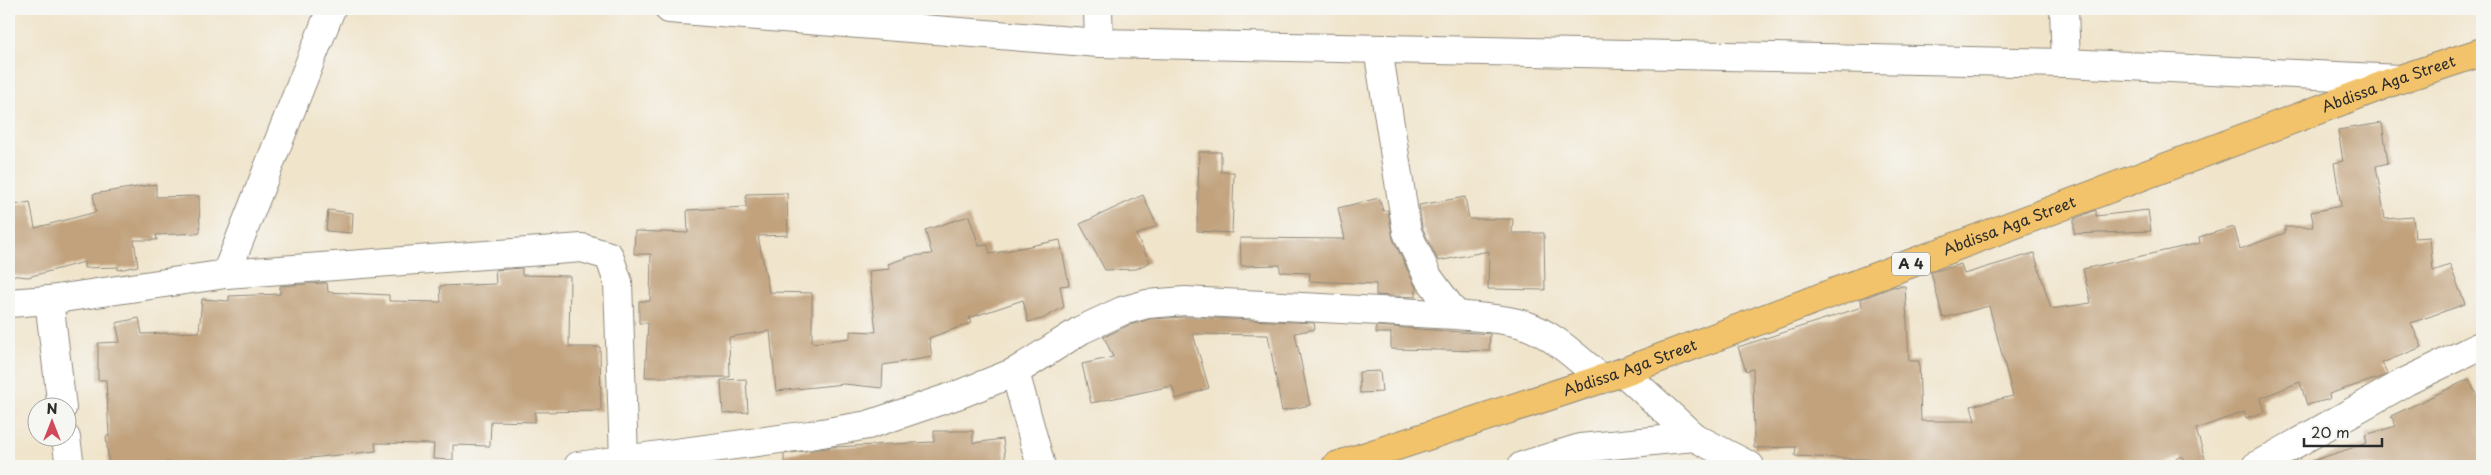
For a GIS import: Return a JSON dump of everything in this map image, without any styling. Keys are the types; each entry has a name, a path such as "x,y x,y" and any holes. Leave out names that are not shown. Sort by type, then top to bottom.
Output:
{"highway":[{"name":"Abdissa Aga Street","path":"1336,466 1612,375 2400,79 2482,52"}],"street":[{"path":"226,274 331,9"},
{"path":"669,9 1099,43 2066,63 2400,79"},
{"path":"1098,9 1099,43"},
{"path":"2064,9 2066,63"},
{"path":"1378,49 1407,232 1428,277 1456,315"},
{"path":"9,303 49,300 226,274 582,248 609,256 618,282 624,459"},
{"path":"49,300 61,398"},
{"path":"578,466 810,435 868,425 952,397 1015,372 1082,330 1122,311 1147,304 1185,301 1456,315 1522,324 1552,338 1612,375 1694,436 1750,466"},
{"path":"2256,466 2407,382 2482,345"},
{"path":"1015,372 1041,466"},
{"path":"1522,466 1580,448 1694,436"},
{"path":"67,448 70,466"}],"building":[{"path":"2382,123 2388,163 2376,166 2385,219 2413,217 2415,238 2430,237 2433,271 2450,265 2465,304 2411,323 2422,347 2382,363 2388,374 2329,394 2330,399 2307,405 2300,382 2261,398 2265,412 2246,418 2244,412 2196,429 2206,462 2191,466 2185,466 2182,456 2159,466 1881,466 1881,460 1795,456 1796,447 1754,448 1753,369 1746,371 1738,347 1862,307 1861,299 1892,287 1905,286 1909,361 1919,361 1921,421 1975,421 1971,406 2013,396 1989,306 1943,318 1931,272 1961,264 1964,274 2034,253 2051,309 2091,303 2083,269 2200,243 2199,237 2234,227 2240,249 2285,233 2285,227 2314,227 2311,212 2341,206 2334,163 2343,161 2338,130"},
{"path":"1199,152 1221,152 1221,172 1234,172 1232,233 1197,231"},
{"path":"156,184 156,197 199,196 200,233 156,235 157,240 134,240 138,266 118,270 118,267 84,268 84,262 28,277 9,275 9,206 30,202 35,228 96,212 93,194"},
{"path":"787,193 788,235 758,236 769,292 812,293 812,343 850,338 850,331 876,332 869,271 890,269 888,264 911,256 932,254 925,230 969,216 979,246 988,245 990,254 1060,240 1069,285 1060,286 1064,307 1042,319 1028,322 1023,300 969,318 971,323 929,338 932,357 883,365 882,388 844,384 776,391 770,331 729,337 730,377 645,377 648,323 639,323 639,301 650,301 651,254 634,254 635,231 688,233 687,210 746,207 746,194"},
{"path":"1143,195 1157,226 1136,235 1150,262 1136,269 1105,270 1080,224"},
{"path":"1465,197 1469,219 1513,219 1512,233 1544,233 1545,290 1488,289 1489,251 1438,261 1422,227 1419,205"},
{"path":"1379,198 1383,211 1388,210 1393,239 1416,288 1416,297 1376,295 1376,284 1309,281 1310,273 1280,272 1280,265 1241,266 1240,238 1345,239 1338,208"},
{"path":"328,210 353,213 352,233 326,231"},
{"path":"2096,210 2096,216 2148,210 2151,231 2074,234 2074,219"},
{"path":"522,268 522,275 570,276 569,347 600,347 601,411 535,412 535,422 491,421 490,446 453,445 453,460 433,459 434,444 375,443 376,451 292,460 292,466 207,466 207,463 166,462 167,466 109,466 106,436 109,436 106,380 98,380 98,343 120,342 116,323 139,318 142,334 199,332 202,299 229,301 229,296 280,294 280,286 322,283 327,283 328,292 389,295 389,301 441,302 440,286 496,284 495,270"},
{"path":"1185,317 1314,323 1315,329 1295,333 1310,405 1282,411 1268,335 1193,334 1209,388 1176,399 1172,386 1091,403 1082,364 1113,357 1104,337 1127,326 1150,319"},
{"path":"1376,326 1490,334 1489,351 1391,349 1391,333 1376,333"},
{"path":"1380,371 1382,392 1360,393 1359,372"},
{"path":"746,379 748,412 723,414 721,380"},
{"path":"2469,379 2482,407 2482,466 2309,466 2309,462 2367,443 2365,435 2396,426 2391,416"},
{"path":"934,431 973,431 973,443 1003,439 1006,466 784,466 784,454 833,447 934,442"}]}
